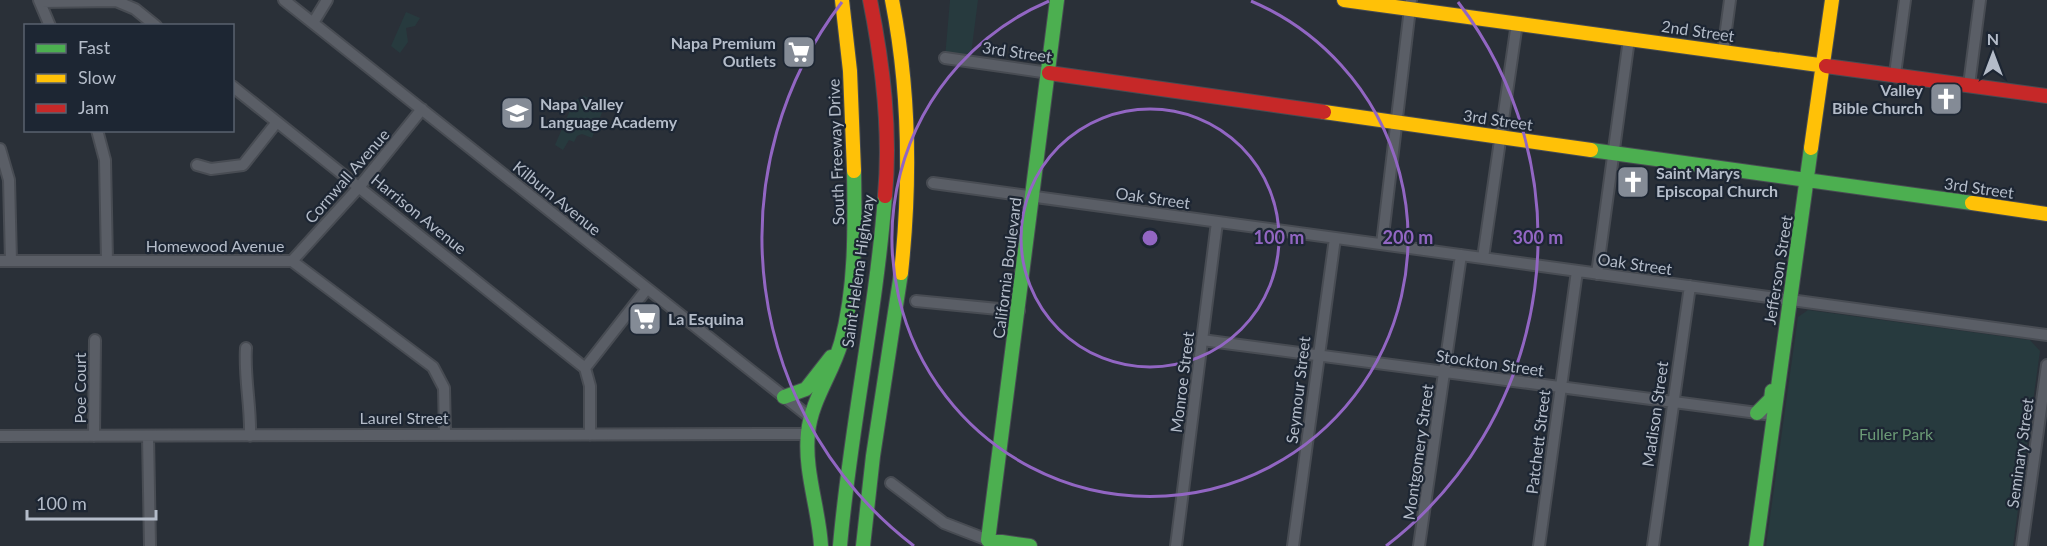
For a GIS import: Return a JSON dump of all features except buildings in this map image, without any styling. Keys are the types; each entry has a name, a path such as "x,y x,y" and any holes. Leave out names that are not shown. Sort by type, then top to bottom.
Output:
{"main road":[{"name":"South Freeway Drive","path":"820,546 819,509 808,434 811,418 831,374 842,340 854,249 856,196 842,0"},
{"name":"Saint Helena Highway","path":"840,546 850,452 880,250 886,189 883,68 869,0"},
{"path":"892,0 904,67 909,128 908,190"},
{"path":"863,546 868,485 902,252 914,110 903,0"},
{"name":"California Boulevard","path":"988,540 1058,0"},
{"name":"2nd Street","path":"1344,0 1411,4 1516,23 2047,96"},
{"name":"Jefferson Street","path":"1756,546 1832,0"},
{"name":"3rd Street","path":"1050,73 2047,214"},
{"path":"784,397 795,397 807,390 842,340"},
{"path":"1757,413 1771,399 1774,371 1781,365"},
{"path":"988,540 1030,546"}],"street":[{"name":"Kilburn Avenue","path":"284,0 646,290 811,418"},
{"path":"313,23 327,0"},
{"path":"1724,52 1730,0"},
{"path":"1895,74 1905,0"},
{"path":"1969,85 1980,0"},
{"path":"50,24 40,1 116,1 135,9 154,24"},
{"path":"1382,244 1411,4"},
{"path":"1483,258 1516,23"},
{"path":"1597,274 1629,39"},
{"name":"3rd Street","path":"945,58 1050,73"},
{"name":"Harrison Avenue","path":"234,88 585,368"},
{"name":"Cornwall Avenue","path":"292,261 360,186 422,109"},
{"path":"197,165 212,169 243,165 278,122"},
{"path":"98,132 105,160 107,261"},
{"path":"0,149 9,180 6,261"},
{"name":"Oak Street","path":"933,183 2047,335"},
{"name":"Monroe Street","path":"1176,546 1217,222"},
{"name":"Seymour Street","path":"1293,546 1335,238"},
{"name":"Montgomery Street","path":"1419,546 1461,255"},
{"name":"Homewood Avenue","path":"6,261 292,261 433,367 444,388 445,434"},
{"name":"Patchett Street","path":"1539,546 1577,271"},
{"name":"Madison Street","path":"1653,546 1671,402 1690,286"},
{"path":"590,435 590,386 585,368 646,290"},
{"path":"916,300 1019,311"},
{"name":"Poe Court","path":"94,436 95,340"},
{"name":"Stockton Street","path":"1202,340 1774,415"},
{"path":"246,348 244,366 251,405 250,436"},
{"name":"Seminary Street","path":"2022,546 2047,365"},
{"name":"Laurel Street","path":"0,436 808,434"},
{"path":"148,436 150,546"},
{"path":"2034,451 2047,453"},
{"path":"891,483 944,523 988,540"}],"green space":[{"path":"950,0 978,0 970,62 945,58"},
{"path":"406,12 420,18 415,26 406,28 408,42 400,53 391,46"},
{"path":"584,96 605,105 592,138 582,134 577,136 574,142 569,140 563,150 555,145 574,101"},
{"name":"Fuller Park","path":"1808,310 2030,340 2040,351 2013,546 1766,546 1798,317"}],"traffic: fast":[{"path":"1030,546 988,540 1057,0"},
{"path":"1756,546 1811,148"},
{"path":"1591,150 1972,203"},
{"path":"821,546 808,461 808,433 817,399 841,343 850,301 854,258 854,171"},
{"path":"840,546 844,502 876,284 885,196"},
{"path":"863,546 873,456 901,273"},
{"path":"784,397 806,389 831,357"},
{"path":"1757,413 1771,399 1772,391"}],"traffic: slow":[{"path":"842,0 850,71 854,171"},
{"path":"892,0 902,68 907,136 906,204 901,273"},
{"path":"1344,0 1826,66"},
{"path":"1811,148 1832,0"},
{"path":"1324,112 1591,150"},
{"path":"1972,203 2047,214"}],"traffic: jam":[{"path":"870,0 885,98 887,147 885,196"},
{"path":"1826,66 2047,96"},
{"path":"1049,73 1324,112"}],"place":[{"name":"Napa Premium Outlets","path":"799,52"},
{"name":"Valley Bible Church","path":"1946,99"},
{"name":"Napa Valley Language Academy","path":"517,113"},
{"name":"Saint Marys Episcopal Church","path":"1633,182"},
{"name":"La Esquina","path":"645,319"}]}
